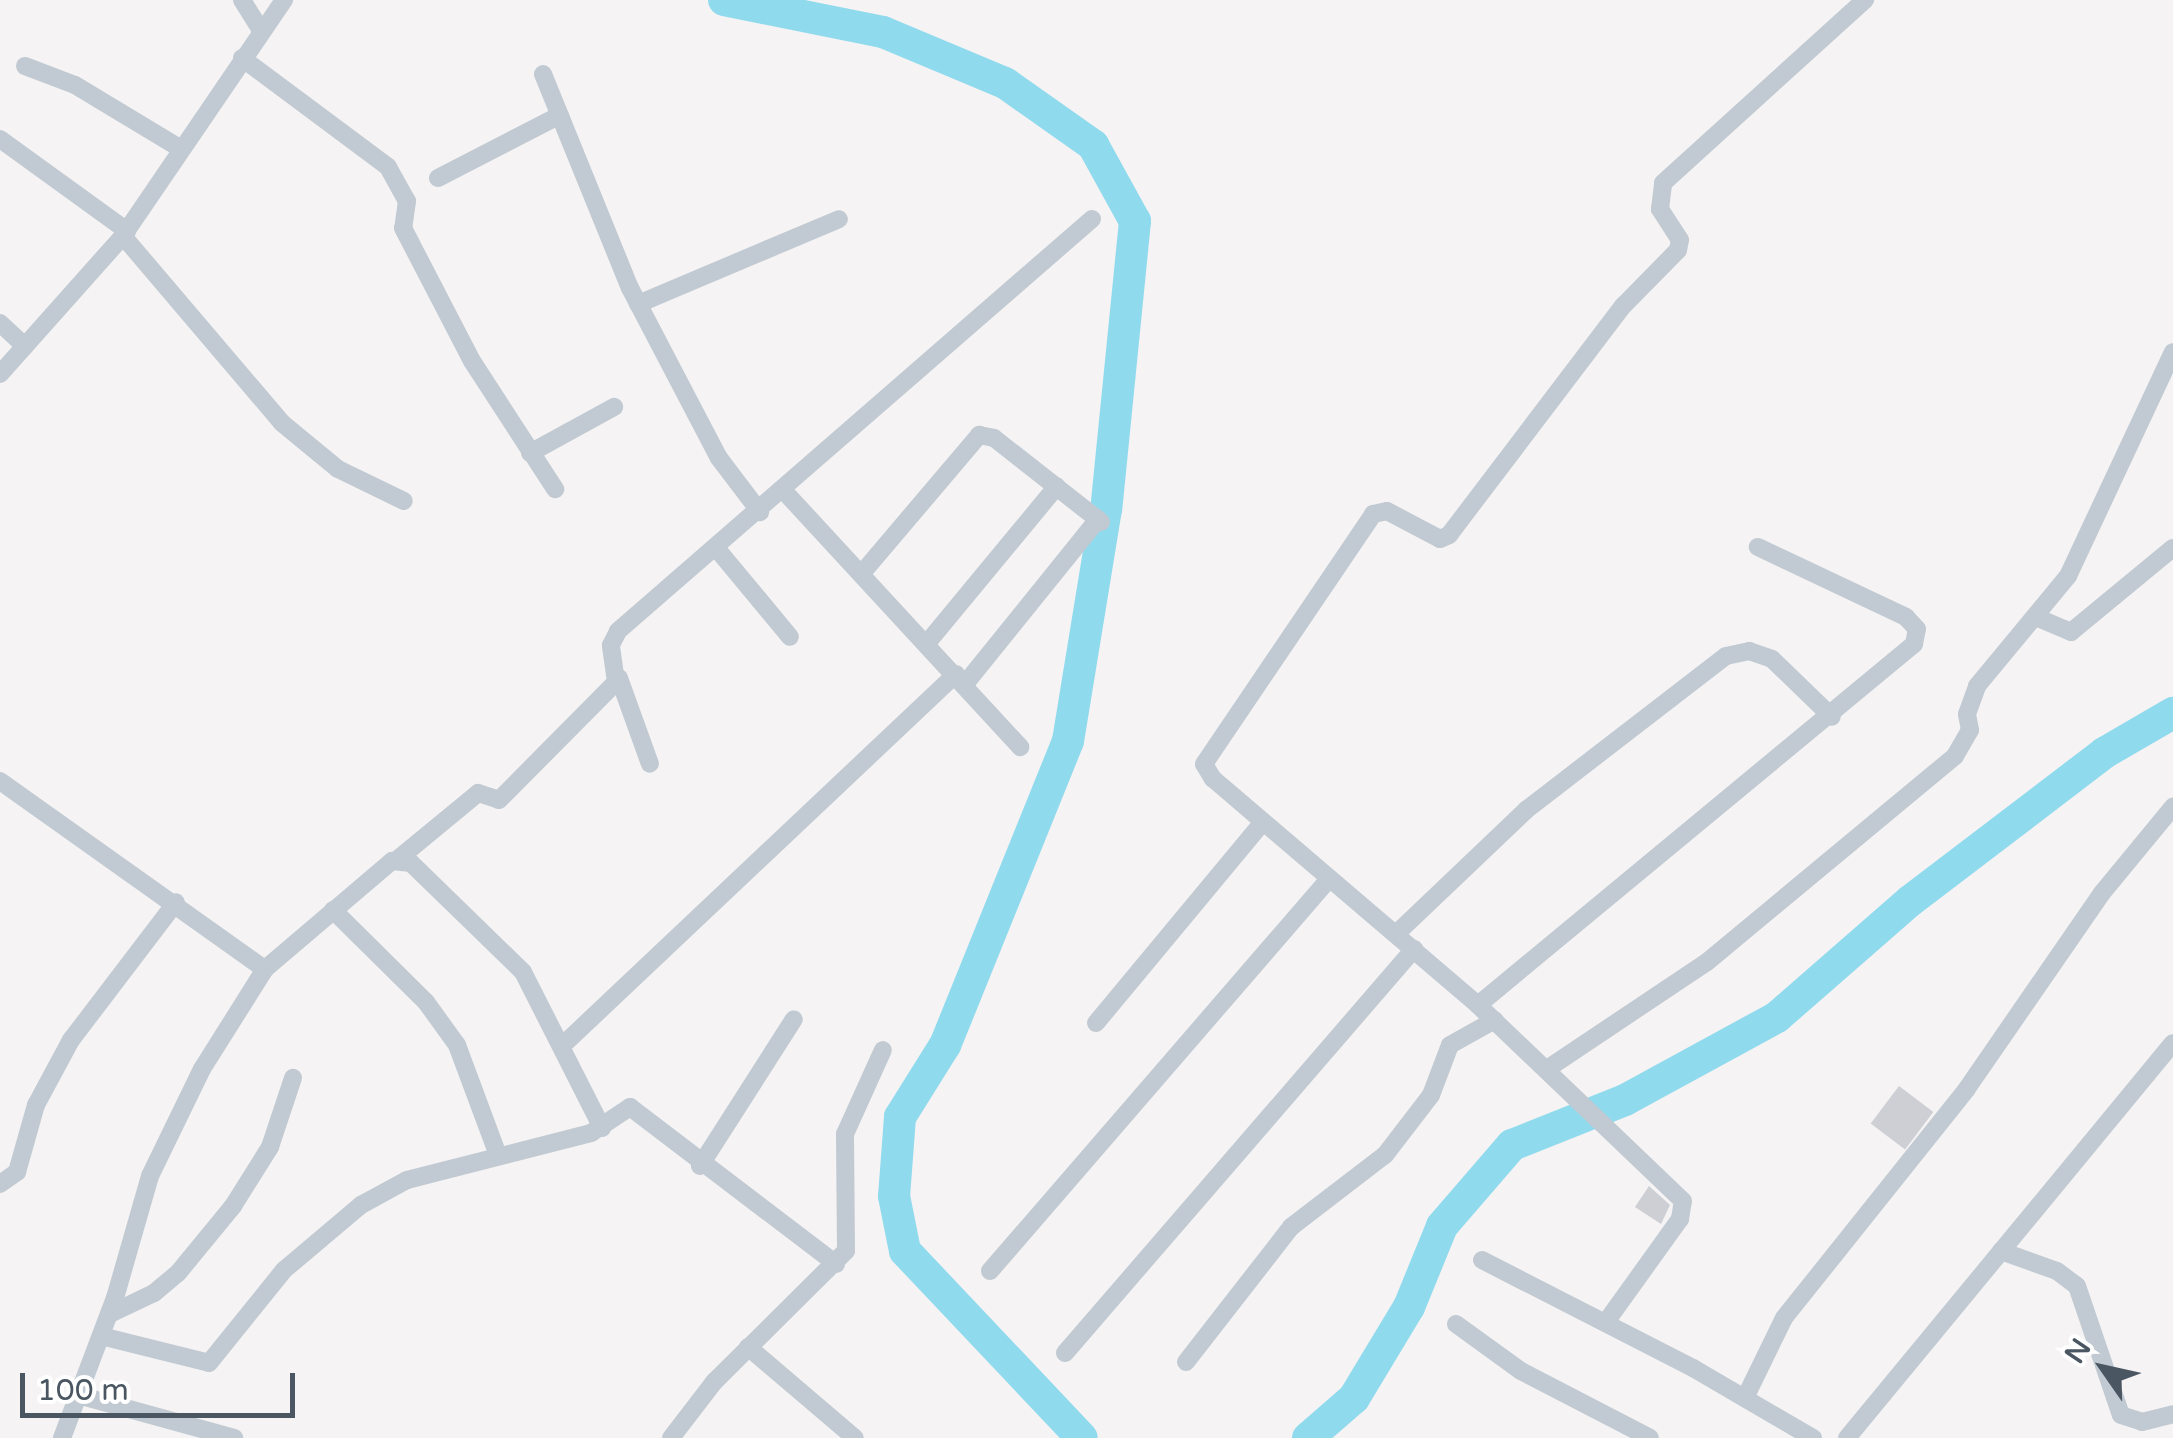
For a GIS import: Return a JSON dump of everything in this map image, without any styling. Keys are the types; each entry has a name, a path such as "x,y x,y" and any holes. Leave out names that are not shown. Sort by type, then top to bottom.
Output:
{"street":[{"path":"242,0 261,32"},
{"path":"0,374 125,233 284,0"},
{"path":"1606,1322 1685,1208 1620,1138 1478,1005 1213,779 1205,756 1367,520 1387,512 1435,537 1449,535 1614,317 1678,250 1680,240 1660,208 1663,183 1864,0"},
{"path":"242,58 388,167 407,201 403,228 472,361 555,489"},
{"path":"25,66 75,85 181,149"},
{"path":"543,74 638,304 720,458 760,512"},
{"path":"438,178 560,115"},
{"path":"0,139 125,233 282,423 338,469 404,501"},
{"path":"638,304 839,219"},
{"path":"650,764 619,678 614,636 1092,219"},
{"path":"0,323 25,346"},
{"path":"1552,1073 1695,971 1956,756 1970,730 1976,686 2038,618 2088,540 2173,352"},
{"path":"530,453 614,408"},
{"path":"564,1044 961,679 1100,520 994,438 979,434 862,572"},
{"path":"928,642 1057,486"},
{"path":"783,490 928,642 1020,747"},
{"path":"1478,1005 1908,652 1917,630 1906,616 1758,547"},
{"path":"717,548 790,637"},
{"path":"2038,618 2071,632 2173,548"},
{"path":"1396,934 1526,810 1726,656 1749,650 1772,659 1832,717"},
{"path":"62,1438 110,1314 168,1132 265,969 478,794 498,800 619,678"},
{"path":"0,781 176,902 265,969"},
{"path":"1745,1398 1784,1318 1966,1090 2102,893 2173,807"},
{"path":"1096,1023 1263,822"},
{"path":"398,859 422,873 523,972 564,1044 602,1128"},
{"path":"990,1271 1329,878"},
{"path":"0,1184 17,1172 36,1105 62,1056 176,902"},
{"path":"333,910 426,1002 457,1045 498,1154"},
{"path":"1065,1353 1414,950"},
{"path":"700,1166 794,1018"},
{"path":"1186,1362 1291,1227 1385,1155 1431,1095 1450,1045 1494,1020"},
{"path":"1847,1438 2173,1043"},
{"path":"670,1438 702,1395 836,1264 848,1242 845,1134 882,1050"},
{"path":"110,1314 154,1294 178,1273 232,1206 270,1147 294,1078"},
{"path":"99,1342 210,1362 284,1270 362,1204 407,1180 602,1128 634,1108 700,1166 836,1264"},
{"path":"2001,1251 2058,1271 2076,1286 2121,1415 2142,1422 2173,1414"},
{"path":"1482,1260 1606,1322 1814,1438"},
{"path":"1456,1324 1521,1371 1650,1438"},
{"path":"748,1347 855,1438"},
{"path":"78,1395 234,1438"}],"building":[{"path":"1899,1086 1933,1112 1905,1149 1871,1124"},
{"path":"1649,1186 1670,1205 1661,1224 1635,1207"}],"waterway":[{"path":"724,0 883,32 1005,83 1093,145 1135,221 1106,509 1068,741 945,1045 900,1117 894,1196 905,1251 1082,1438"},
{"path":"1308,1438 1354,1398 1409,1307 1442,1226 1512,1145 1625,1100 1777,1017 1910,901 2104,753 2173,713"}]}
